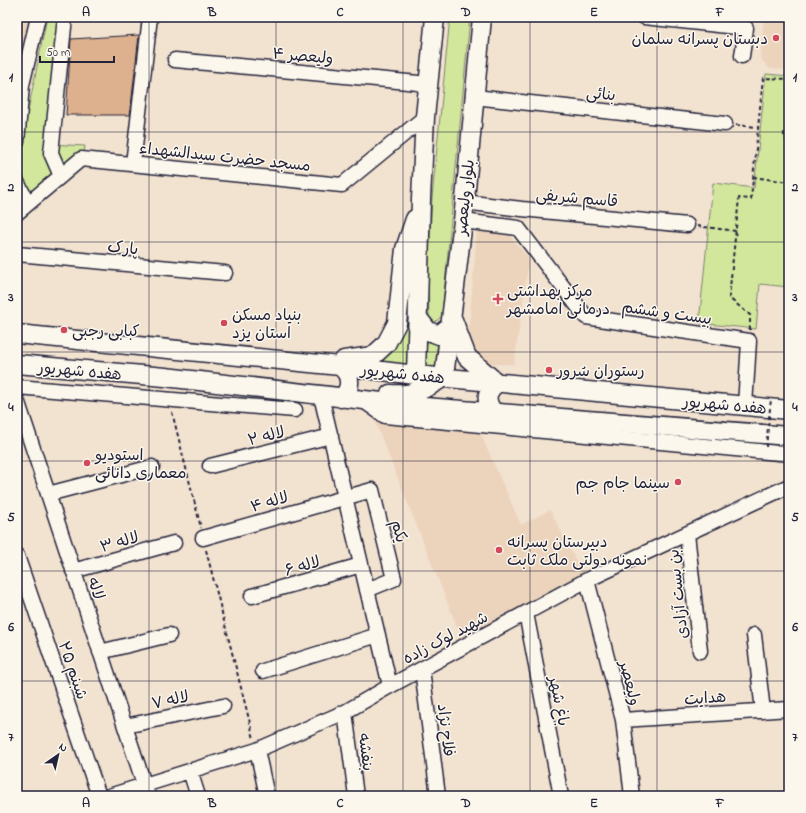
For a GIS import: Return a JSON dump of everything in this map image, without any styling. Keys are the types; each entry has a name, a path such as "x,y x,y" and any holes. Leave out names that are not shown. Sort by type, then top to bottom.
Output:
{"main road":[{"path":"422,381 418,318 421,199 425,117 435,17"},
{"name":"بلوار ولیعصر","path":"444,377 463,221 482,17"},
{"path":"312,364 372,356 386,344 397,323 405,249 421,199"},
{"path":"418,318 428,331 439,334 450,320 467,357 497,383 487,393 487,400 494,413"},
{"name":"هفده شهریور","path":"17,334 340,366 422,381 444,377 789,410"},
{"name":"هفده شهریور","path":"17,364 165,377 364,401 494,413 527,422 789,436"},
{"path":"340,366 348,374 349,385 345,395 341,398"},
{"path":"341,398 363,392 405,396 422,381"},
{"path":"422,381 448,399 478,405 494,413"}],"street":[{"path":"17,142 22,85 38,17"},
{"path":"61,176 51,154 65,17"},
{"path":"133,164 150,17"},
{"path":"644,17 715,21 746,28 742,56"},
{"name":"ولیعصر ۴","path":"175,60 429,84"},
{"name":"بنائی","path":"474,97 725,124"},
{"name":"مسجد حضرت سیدالشهداء","path":"17,213 81,159 342,185 425,117"},
{"path":"17,182 28,203"},
{"name":"قاسم شریفی","path":"464,202 687,225"},
{"path":"463,221 518,228 522,209"},
{"name":"بیست و ششم","path":"518,228 586,317 749,342"},
{"name":"پارک","path":"17,254 225,273"},
{"path":"745,406 749,342"},
{"path":"165,377 170,400"},
{"path":"17,387 294,410"},
{"path":"321,396 390,686"},
{"name":"لاله","path":"17,400 146,791"},
{"path":"364,401 385,416 527,422 789,454"},
{"name":"لاله ۲","path":"210,466 331,436"},
{"path":"48,494 152,467"},
{"name":"شهید لوک زاده","path":"109,796 146,791 190,771 257,750 345,712 390,686 587,580 789,486"},
{"name":"یکم","path":"345,497 372,490 394,579 367,590"},
{"name":"لاله ۴","path":"203,538 345,497"},
{"name":"بن بست آزادی","path":"687,534 700,651"},
{"name":"لاله ۳","path":"73,571 174,543"},
{"name":"شبنم ۲۵","path":"17,556 99,796"},
{"name":"لاله ۶","path":"252,596 361,565"},
{"name":"ولیعصر","path":"587,580 623,720 632,796"},
{"name":"باغ شهر","path":"526,613 561,796"},
{"path":"754,634 763,711"},
{"path":"100,652 168,635"},
{"path":"263,671 378,635"},
{"name":"فلاح نژاد","path":"422,669 438,796"},
{"name":"لاله ۷","path":"125,726 223,706"},
{"name":"هدایت","path":"623,720 789,710"},
{"name":"بنفشه","path":"345,712 356,796"},
{"path":"257,750 267,796"},
{"path":"190,771 198,796"}],"path":[{"path":"749,342 750,315 730,298 739,198 751,199 763,78 789,80"},
{"path":"725,124 757,128"},
{"path":"789,128 784,131 784,137 789,143"},
{"path":"753,177 788,182 789,161"},
{"path":"687,225 736,231"},
{"path":"766,447 771,399"},
{"path":"170,400 203,538 257,750"}],"shaded area":[{"path":"17,17 34,17 17,87"},
{"name":"دبستان پسرانه سلمان","path":"758,17 789,17 789,70 770,69 760,58 764,18"},
{"name":"مرکز بهداشتی درمانی امامشهر","path":"477,231 509,235 529,259 514,364 486,364 474,355 468,340"},
{"name":"دبیرستان پسرانه نمونه دولتی ملک ثابت","path":"375,421 478,428 521,525 550,510 583,574 462,639"}],"green space":[{"path":"47,17 59,17 49,144 85,146 84,152 17,202 17,120 26,121"},
{"path":"450,17 470,17 442,316 435,322 429,317 428,274 432,198"},
{"path":"766,74 789,76 789,287 760,284 756,329 699,323 713,183 754,188"},
{"path":"409,283 413,285 407,369 375,362"},
{"path":"427,340 438,340 435,368 425,371"}],"building":[{"path":"139,35 130,115 66,115 71,39"}],"place":[{"name":"دبستان پسرانه سلمان","path":"776,38"},
{"name":"مرکز بهداشتی درمانی امامشهر","path":"498,299"},
{"name":"بنیاد مسکن استان یزد","path":"224,323"},
{"name":"کبابی رجبی","path":"64,330"},
{"name":"رستوران سُرور","path":"549,370"},
{"name":"استودیو معماری دانائی","path":"87,463"},
{"name":"سینما جام جم","path":"678,482"},
{"name":"دبیرستان پسرانه نمونه دولتی ملک ثابت","path":"499,550"}]}
